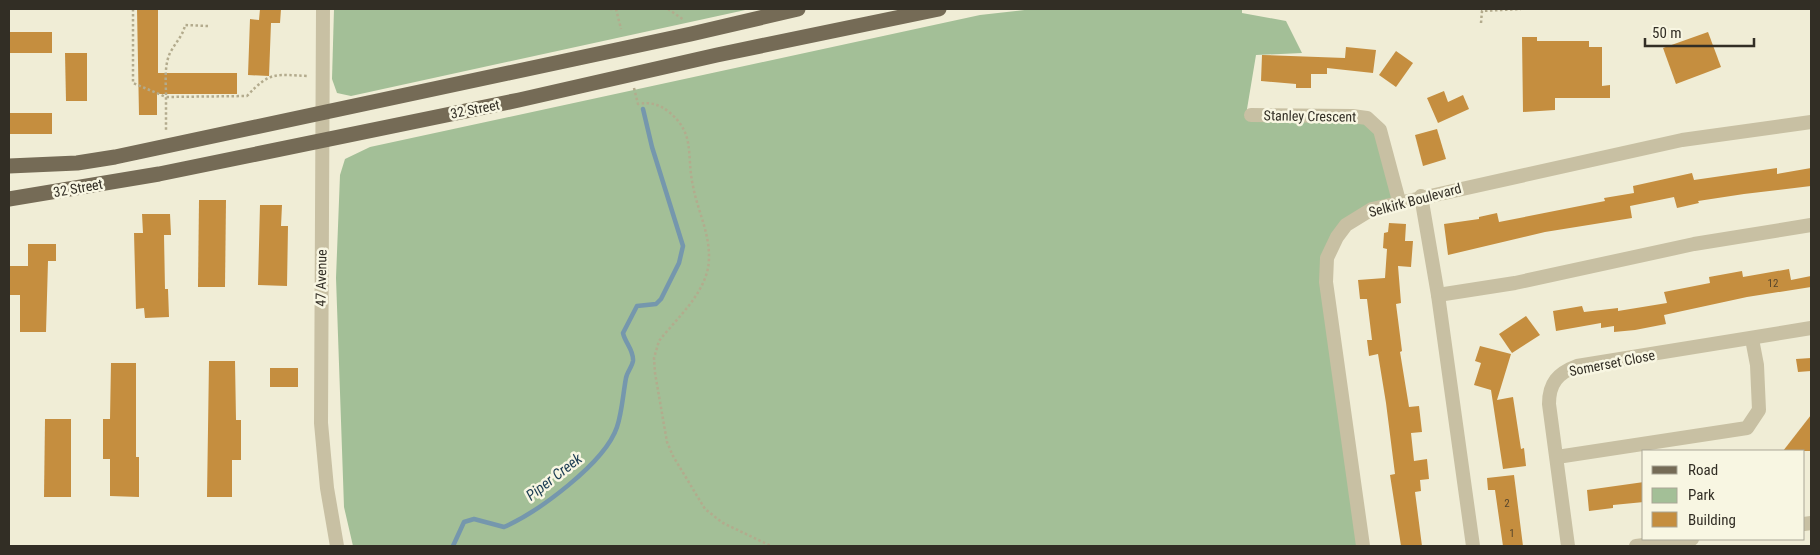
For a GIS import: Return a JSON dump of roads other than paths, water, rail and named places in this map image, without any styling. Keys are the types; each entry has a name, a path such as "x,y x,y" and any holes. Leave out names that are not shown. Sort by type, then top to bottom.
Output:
{"main road":[{"name":"32 Street","path":"9,166 77,163 115,157 691,34 798,9"},
{"name":"32 Street","path":"9,199 159,174 519,100 717,55 939,9"}],"street":[{"name":"47 Avenue","path":"323,9 321,423 327,488 336,546"},
{"name":"Stanley Crescent","path":"1251,115 1352,116 1367,118 1376,125 1382,135 1398,202"},
{"name":"Selkirk Boulevard","path":"1362,546 1336,366 1326,270 1331,248 1346,225 1372,209 1421,196 1682,140 1811,122"},
{"path":"1421,196 1438,295 1472,546"},
{"path":"1438,295 1515,283 1694,244 1811,225"},
{"name":"Somerset Close","path":"1568,546 1549,394 1551,385 1562,372 1577,366 1811,328"},
{"path":"1557,458 1746,428 1759,410 1757,365 1752,339"},
{"path":"1636,546 1684,540"}],"waterway":[{"name":"Piper Creek","path":"453,546 464,522 474,519 504,527 552,498 585,471 599,456 617,427 626,378 633,361 632,353 623,333 637,306 656,304 661,299 679,263 683,246 652,147 643,109"}]}
